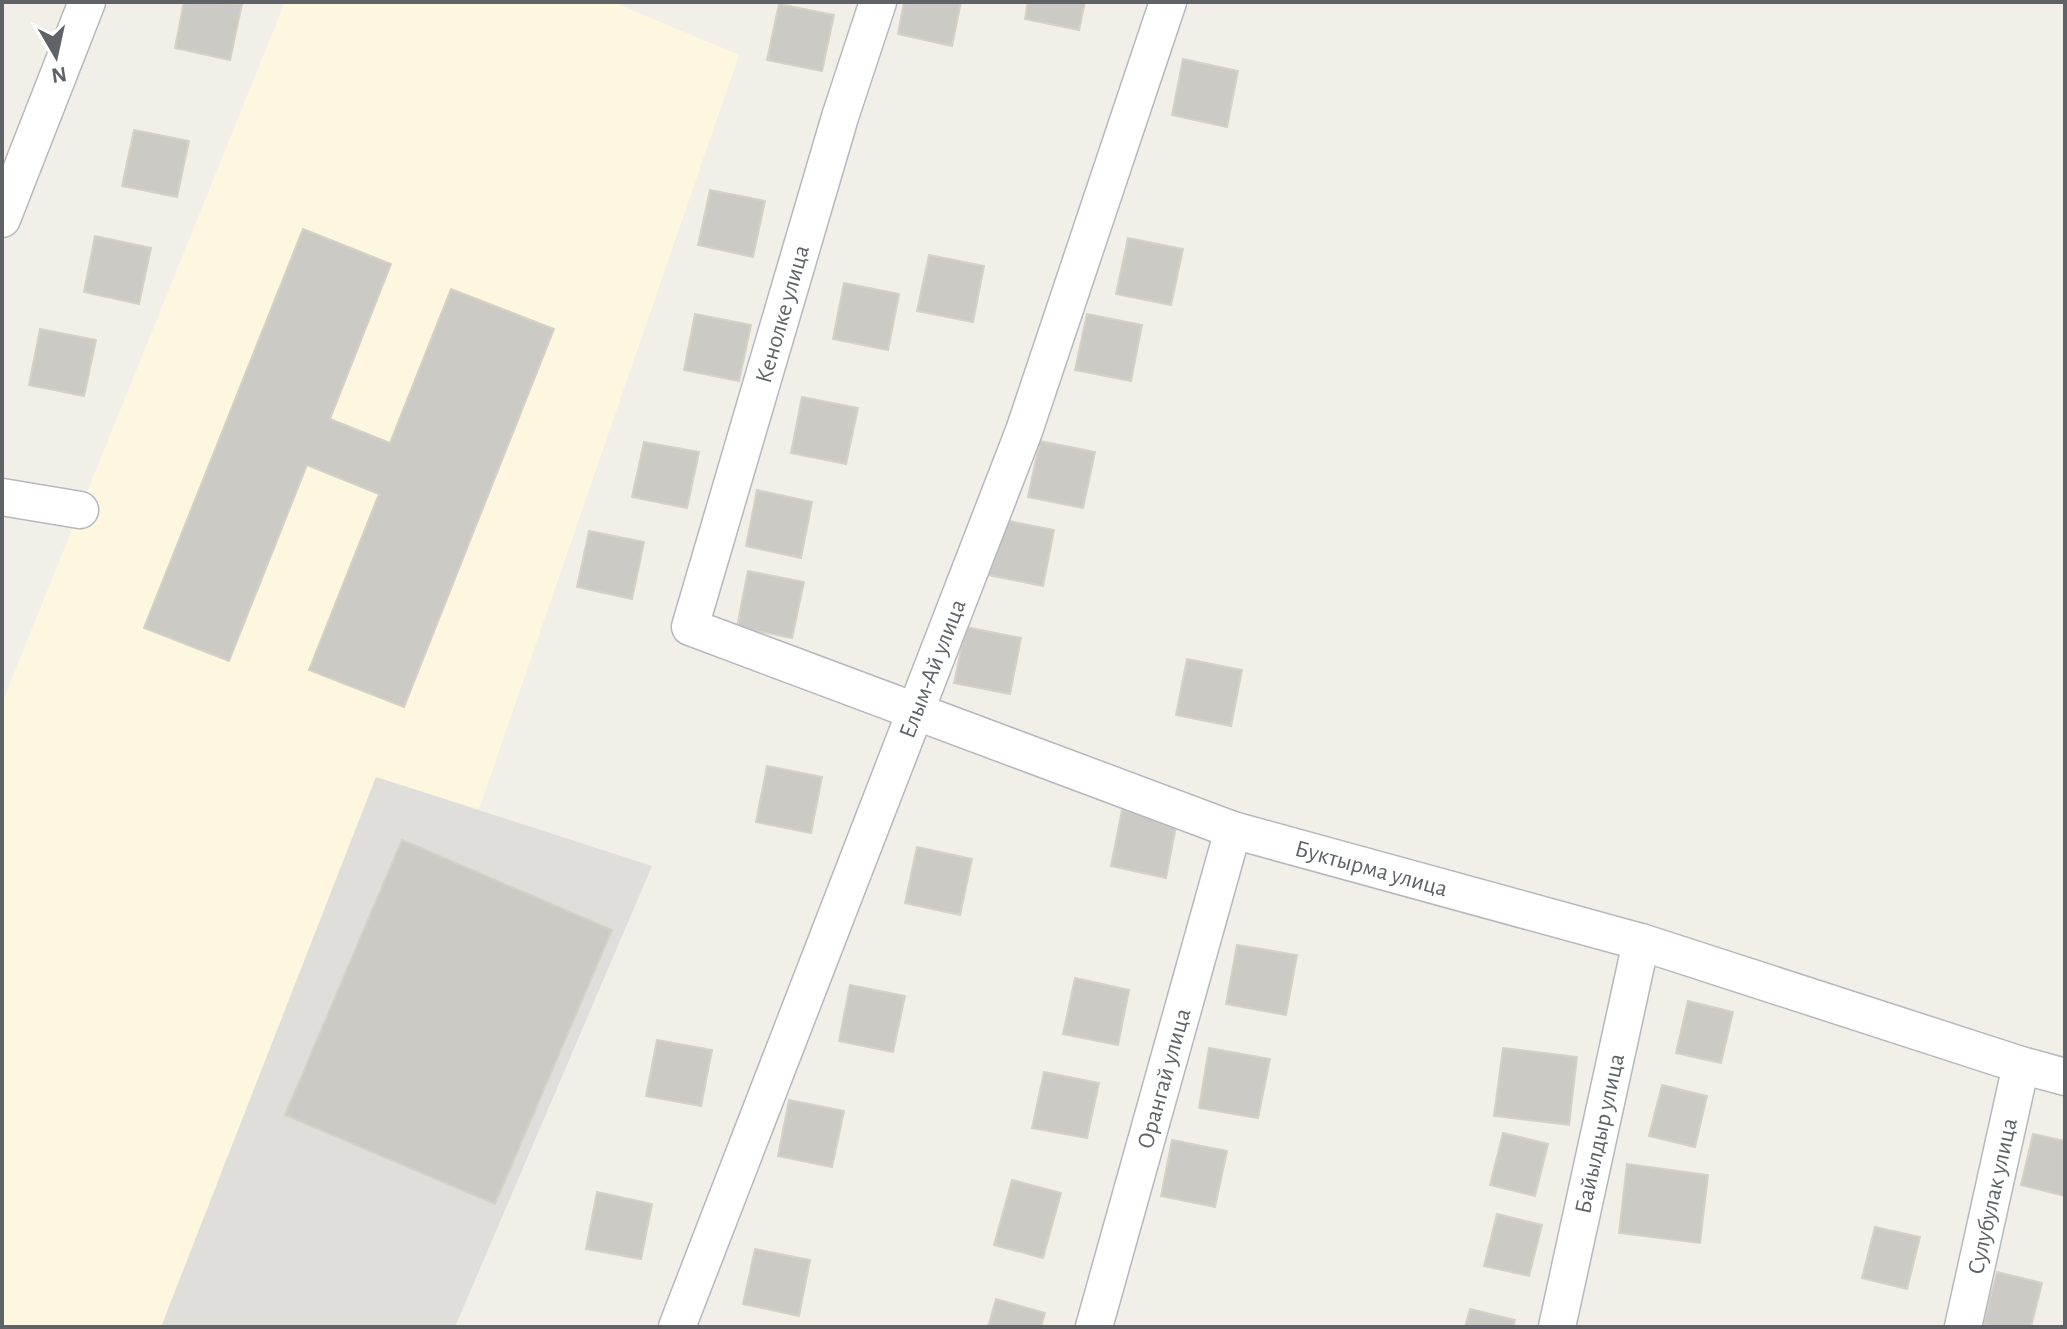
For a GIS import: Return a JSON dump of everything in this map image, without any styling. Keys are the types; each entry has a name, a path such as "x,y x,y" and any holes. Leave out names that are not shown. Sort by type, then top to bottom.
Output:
{"street":[{"path":"2,219 87,2"},
{"name":"Кенолке улица","path":"690,627 840,117 878,2"},
{"name":"Елым-Ай улица","path":"677,1327 1024,431 1168,2"},
{"path":"2,497 80,510"},
{"name":"Буктырма улица","path":"690,627 1233,830 1641,942 2065,1077"},
{"name":"Орангай улица","path":"1094,1327 1233,830"},
{"name":"Байылдыр улица","path":"1557,1327 1641,942"},
{"name":"Сулубулак улица","path":"1963,1327 2021,1065"}],"shaded area":[{"path":"285,2 613,2 739,55 479,809 376,777 161,1327 2,1327 2,703"},
{"path":"376,777 652,866 455,1327 161,1327"}],"building":[{"path":"184,2 242,4 230,60 175,48"},
{"path":"904,2 961,2 952,46 898,34"},
{"path":"1028,2 1085,2 1079,30 1025,19"},
{"path":"779,4 834,15 822,71 767,60"},
{"path":"1183,59 1238,71 1227,127 1172,115"},
{"path":"134,130 189,141 177,197 122,186"},
{"path":"710,190 765,201 753,257 698,245"},
{"path":"303,229 391,264 330,419 390,443 451,289 554,329 404,707 309,670 379,494 307,465 229,661 144,628"},
{"path":"95,236 151,248 139,304 84,292"},
{"path":"1128,238 1183,249 1171,305 1116,294"},
{"path":"929,255 984,266 973,322 917,311"},
{"path":"844,283 899,294 888,350 833,339"},
{"path":"695,314 751,325 739,381 684,370"},
{"path":"1087,314 1142,325 1131,381 1075,370"},
{"path":"40,329 96,340 84,396 29,385"},
{"path":"802,397 858,408 846,464 791,453"},
{"path":"1040,441 1095,452 1083,508 1028,497"},
{"path":"644,442 699,452 687,508 632,497"},
{"path":"757,490 812,502 801,558 746,546"},
{"path":"999,519 1054,530 1043,586 988,575"},
{"path":"589,531 644,542 632,599 577,587"},
{"path":"748,571 804,582 792,638 737,627"},
{"path":"966,627 1021,638 1010,694 954,683"},
{"path":"1187,659 1242,670 1231,726 1176,715"},
{"path":"767,766 822,777 811,833 756,822"},
{"path":"1122,810 1177,821 1166,878 1111,866"},
{"path":"402,840 612,930 495,1204 285,1115"},
{"path":"917,847 972,859 960,915 905,903"},
{"path":"1237,945 1297,955 1286,1015 1226,1004"},
{"path":"1075,978 1129,990 1118,1045 1063,1034"},
{"path":"850,985 905,996 893,1052 839,1041"},
{"path":"1688,1001 1733,1012 1721,1063 1676,1053"},
{"path":"657,1040 712,1050 701,1106 646,1096"},
{"path":"1209,1048 1270,1059 1258,1118 1199,1108"},
{"path":"1503,1048 1577,1057 1569,1125 1494,1116"},
{"path":"1044,1072 1099,1083 1087,1138 1032,1128"},
{"path":"1662,1085 1707,1096 1695,1147 1649,1136"},
{"path":"789,1100 844,1111 832,1167 778,1156"},
{"path":"1503,1133 1548,1144 1535,1196 1490,1185"},
{"path":"2033,1134 2065,1141 2065,1196 2021,1185"},
{"path":"1172,1140 1227,1151 1215,1207 1161,1196"},
{"path":"1627,1164 1708,1175 1700,1243 1619,1233"},
{"path":"1012,1180 1061,1193 1043,1258 994,1245"},
{"path":"597,1192 652,1204 641,1259 586,1249"},
{"path":"1497,1214 1542,1225 1529,1276 1484,1266"},
{"path":"1875,1227 1920,1237 1907,1289 1862,1278"},
{"path":"755,1249 810,1260 799,1316 743,1304"},
{"path":"1997,1272 2042,1283 2031,1327 1984,1324"},
{"path":"996,1299 1045,1313 1041,1327 988,1327"},
{"path":"1470,1309 1515,1320 1513,1327 1465,1327"}]}
